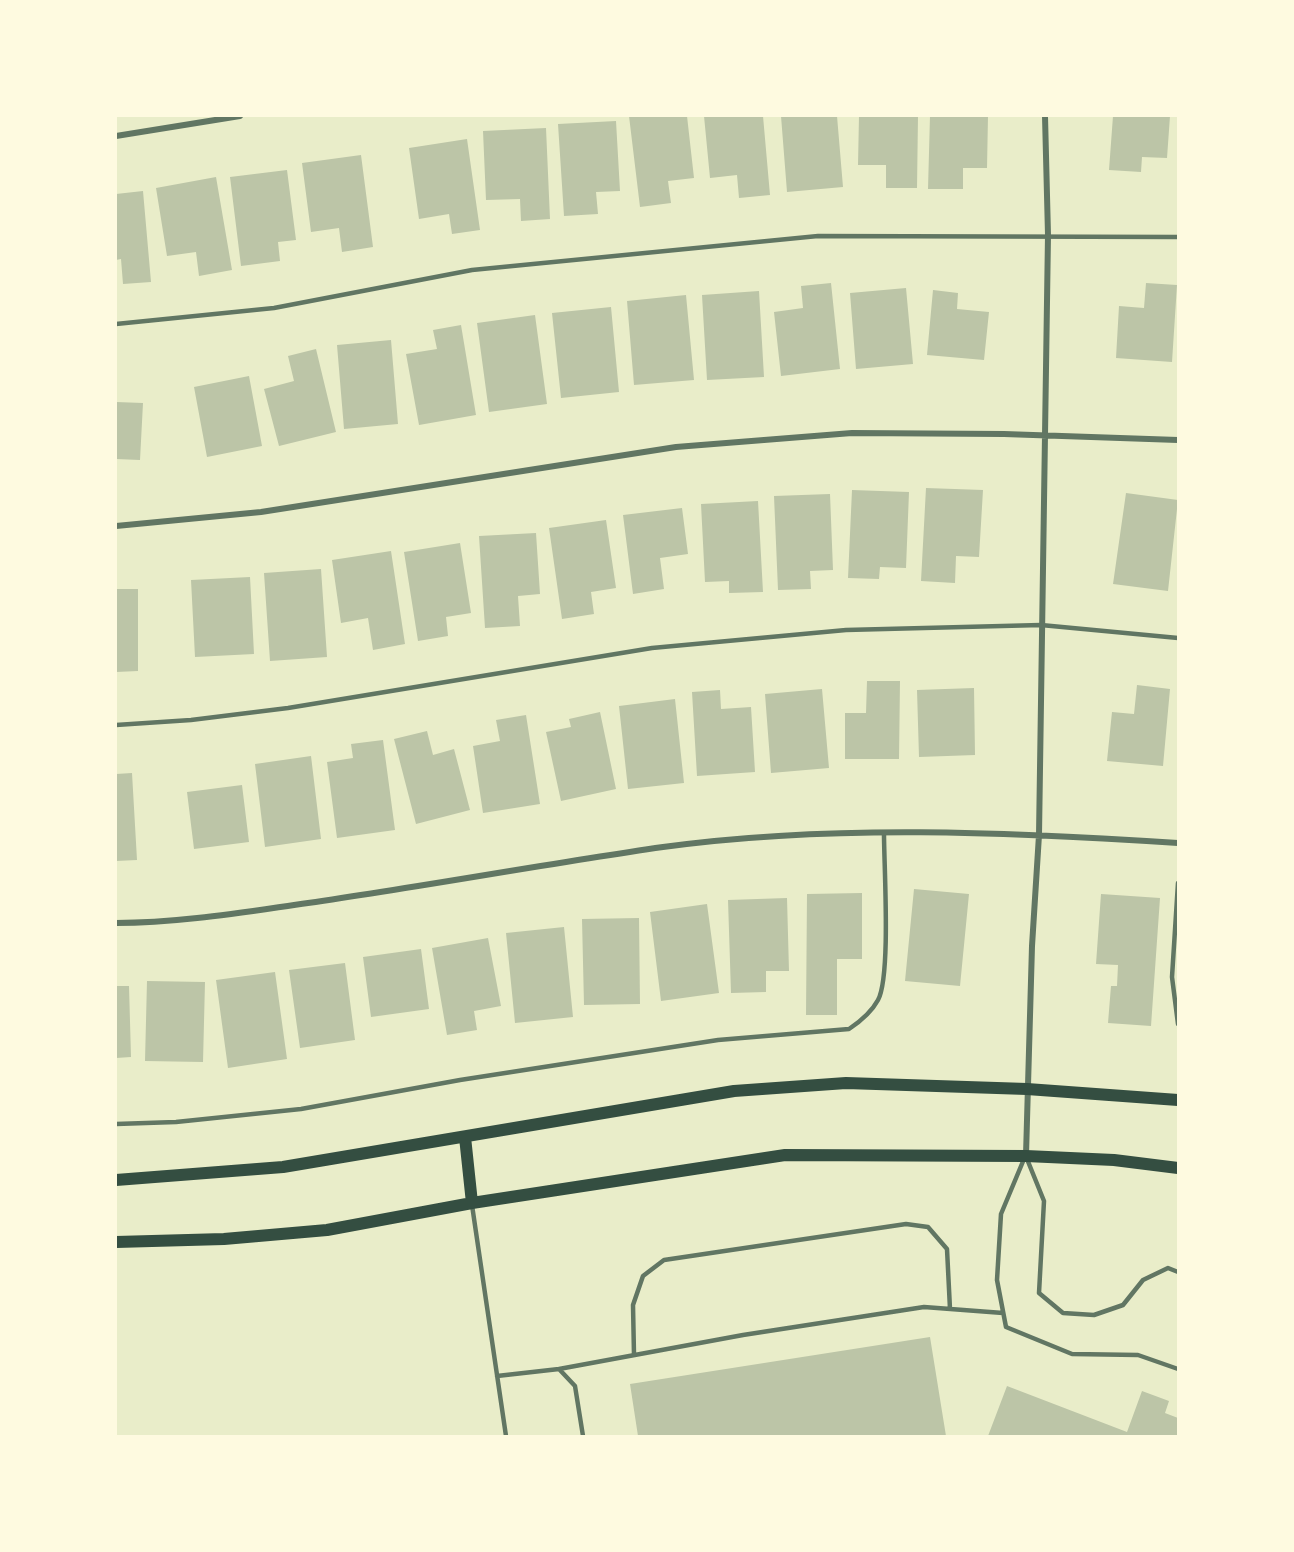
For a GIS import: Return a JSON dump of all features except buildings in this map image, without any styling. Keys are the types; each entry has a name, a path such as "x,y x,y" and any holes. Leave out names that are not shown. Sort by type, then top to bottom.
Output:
{"main road":[{"path":"116,1180 283,1167 734,1091 846,1083 1027,1089 1179,1100"},
{"path":"465,1137 472,1203"},
{"path":"116,1242 224,1239 327,1230 472,1203 785,1155 1026,1156 1114,1160 1179,1168"}],"street":[{"path":"116,136 240,116"},
{"path":"1026,1156 1039,835 1043,435 1048,235 1045,116"},
{"path":"116,526 261,512 676,447 852,433 1043,435 1179,440"},
{"path":"116,923 152,923 231,914 664,847 788,834 1039,835 1179,843"}],"lane":[{"path":"116,324 274,308 472,270 818,236 1179,237"},
{"path":"116,726 288,708 652,648 846,630 1041,626 1179,638"},
{"path":"116,1124 176,1122 301,1108 460,1080 718,1040 849,1029 864,1019 879,998 884,975 884,834"},
{"path":"1179,883 1172,977 1179,1024"},
{"path":"1026,1156 1044,1201 1039,1293 1063,1312 1094,1315 1123,1305 1143,1280 1168,1268 1179,1272"},
{"path":"1026,1156 1001,1214 997,1280 1006,1327 1072,1354 1138,1355 1179,1369"},
{"path":"472,1203 506,1437"},
{"path":"634,1355 633,1305 644,1276 664,1260 894,1226 928,1227 947,1249 950,1309"},
{"path":"497,1376 559,1369 743,1335 924,1307 1003,1313"},
{"path":"559,1369 575,1386 583,1437"}]}
